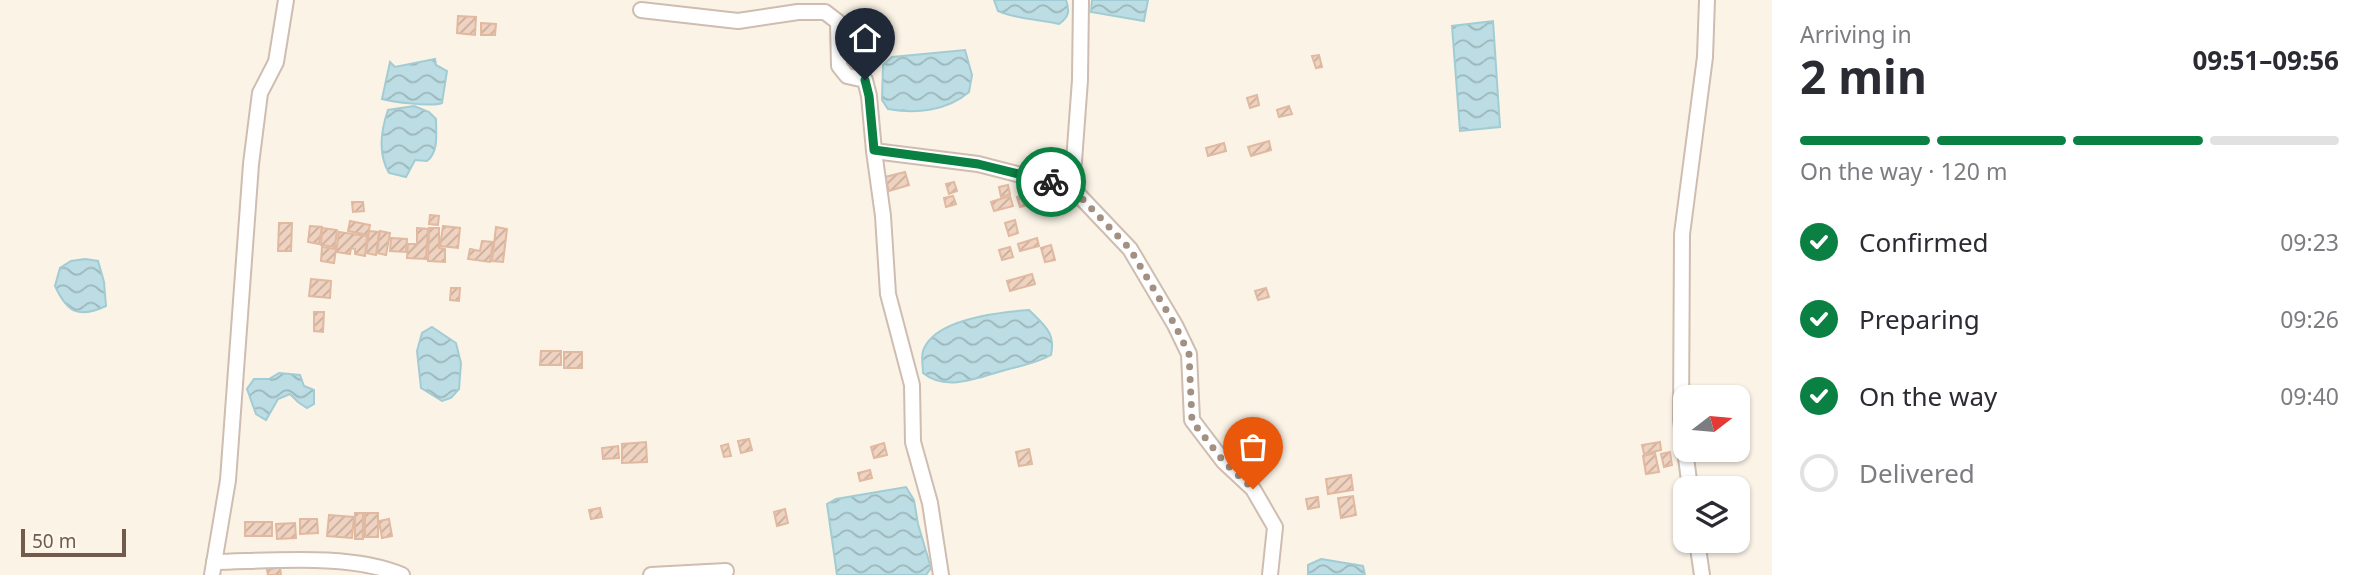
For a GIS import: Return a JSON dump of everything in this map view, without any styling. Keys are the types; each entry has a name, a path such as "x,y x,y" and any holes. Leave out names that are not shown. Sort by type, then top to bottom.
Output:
{"street":[{"path":"286,0 276,62 260,93 251,164 228,480 213,568 291,560 369,564 402,575"},
{"path":"1072,188 1080,80 1081,0"},
{"path":"1688,476 1681,420 1682,234 1705,57 1707,0"},
{"path":"641,10 738,21 798,12 825,12 838,22 839,66 847,76 865,80 869,96 883,216 888,294 912,384 913,442 930,503 941,575"},
{"path":"874,150 978,164 1072,188 1130,249 1189,354 1192,421 1224,462 1253,489 1275,527 1270,575"},
{"path":"1699,553 1702,575"},
{"path":"651,575 726,571"}],"water":[{"path":"994,0 1066,0 1068,14 1059,24 1019,17 998,11"},
{"path":"1092,0 1148,0 1144,21 1091,12"},
{"path":"1493,21 1500,127 1460,131 1452,26"},
{"path":"965,50 972,75 969,92 941,107 909,111 888,109 882,100 883,65 892,57"},
{"path":"435,59 436,65 447,71 442,103 403,103 382,99 390,62 395,67"},
{"path":"414,106 429,112 436,119 433,153 427,161 415,160 406,177 389,173 383,158 382,142 388,110"},
{"path":"71,261 98,261 104,282 106,306 88,312 74,311 64,302 55,286 60,268"},
{"path":"1029,310 1050,335 1051,355 1030,364 965,381 943,382 923,373 923,351 940,331 986,315"},
{"path":"432,327 456,343 461,363 459,389 451,398 442,401 421,388 417,351 422,333"},
{"path":"279,373 300,375 304,386 314,390 314,404 307,408 290,394 278,399 266,420 256,414 247,389 254,379 269,379"},
{"path":"906,487 914,500 931,568 926,575 837,575 827,504 836,499"},
{"path":"1321,559 1363,566 1365,575 1308,575 1308,565"}],"building":[{"path":"458,16 476,17 475,35 457,33"},
{"path":"481,23 496,24 495,35 481,35"},
{"path":"1319,55 1322,67 1316,68 1312,56"},
{"path":"1257,95 1259,105 1250,108 1247,98"},
{"path":"1289,106 1292,114 1279,117 1277,110"},
{"path":"1269,141 1271,150 1251,156 1248,147"},
{"path":"1224,143 1226,151 1208,156 1206,148"},
{"path":"905,172 909,185 889,191 885,177"},
{"path":"954,182 957,191 949,194 946,184"},
{"path":"1008,185 1010,194 1001,197 999,187"},
{"path":"1036,192 1039,202 1020,207 1017,197"},
{"path":"953,196 956,204 946,207 944,198"},
{"path":"1010,196 1013,206 994,211 991,202"},
{"path":"352,202 363,202 364,211 353,212"},
{"path":"430,215 439,216 438,225 429,224"},
{"path":"1015,220 1018,233 1009,236 1005,223"},
{"path":"350,221 370,225 368,235 348,231"},
{"path":"279,223 292,223 291,251 278,251"},
{"path":"310,226 322,227 319,244 308,242"},
{"path":"443,226 460,228 458,248 440,246"},
{"path":"496,227 507,229 503,262 492,261"},
{"path":"322,228 337,230 335,247 321,245"},
{"path":"417,228 428,229 426,259 407,258 408,244 417,244"},
{"path":"429,228 439,228 439,248 445,249 445,262 428,261"},
{"path":"369,231 379,232 376,255 366,253"},
{"path":"380,231 390,233 386,255 377,253"},
{"path":"339,232 367,236 365,256 355,254 355,249 351,248 350,254 336,252"},
{"path":"391,238 407,239 406,252 390,251"},
{"path":"1037,238 1039,246 1020,251 1018,244"},
{"path":"482,241 493,242 490,262 468,259 470,249 480,251"},
{"path":"1051,245 1055,260 1045,262 1041,248"},
{"path":"322,247 336,249 334,263 321,261"},
{"path":"1010,247 1013,257 1002,260 999,250"},
{"path":"1032,274 1035,284 1010,291 1007,281"},
{"path":"311,279 331,281 330,298 309,296"},
{"path":"451,288 460,288 459,301 450,300"},
{"path":"1266,288 1269,297 1258,300 1255,291"},
{"path":"314,312 324,312 323,332 314,331"},
{"path":"541,351 561,351 561,365 540,365"},
{"path":"564,352 582,352 582,368 564,368"},
{"path":"749,439 752,450 741,453 738,441"},
{"path":"646,442 647,462 622,463 622,444"},
{"path":"1660,442 1661,450 1644,454 1642,445"},
{"path":"884,443 887,455 874,458 871,447"},
{"path":"728,444 731,456 724,457 721,446"},
{"path":"618,446 619,458 603,459 602,448"},
{"path":"1029,449 1032,464 1019,466 1016,452"},
{"path":"1670,452 1672,465 1664,467 1661,454"},
{"path":"1655,453 1659,472 1646,474 1643,456"},
{"path":"870,470 872,478 860,481 858,473"},
{"path":"1351,475 1353,490 1328,494 1326,479"},
{"path":"1353,496 1356,515 1341,518 1338,498"},
{"path":"1318,497 1319,507 1308,509 1306,499"},
{"path":"600,508 602,517 591,519 589,510"},
{"path":"785,509 788,523 777,526 774,512"},
{"path":"355,513 363,513 363,539 355,539"},
{"path":"365,513 378,513 378,537 365,537"},
{"path":"329,515 354,517 352,538 327,536"},
{"path":"300,519 317,519 318,533 300,534"},
{"path":"389,519 392,536 382,538 379,521"},
{"path":"245,522 272,522 272,536 245,536"},
{"path":"295,523 296,538 277,539 276,524"},
{"path":"280,567 281,575 268,575 267,570"}],"way so far":[{"path":"1051,182 1072,188 1130,249 1189,354 1192,421 1224,462 1253,489"}],"route":[{"path":"865,80 874,150 978,164 1051,182"}]}
